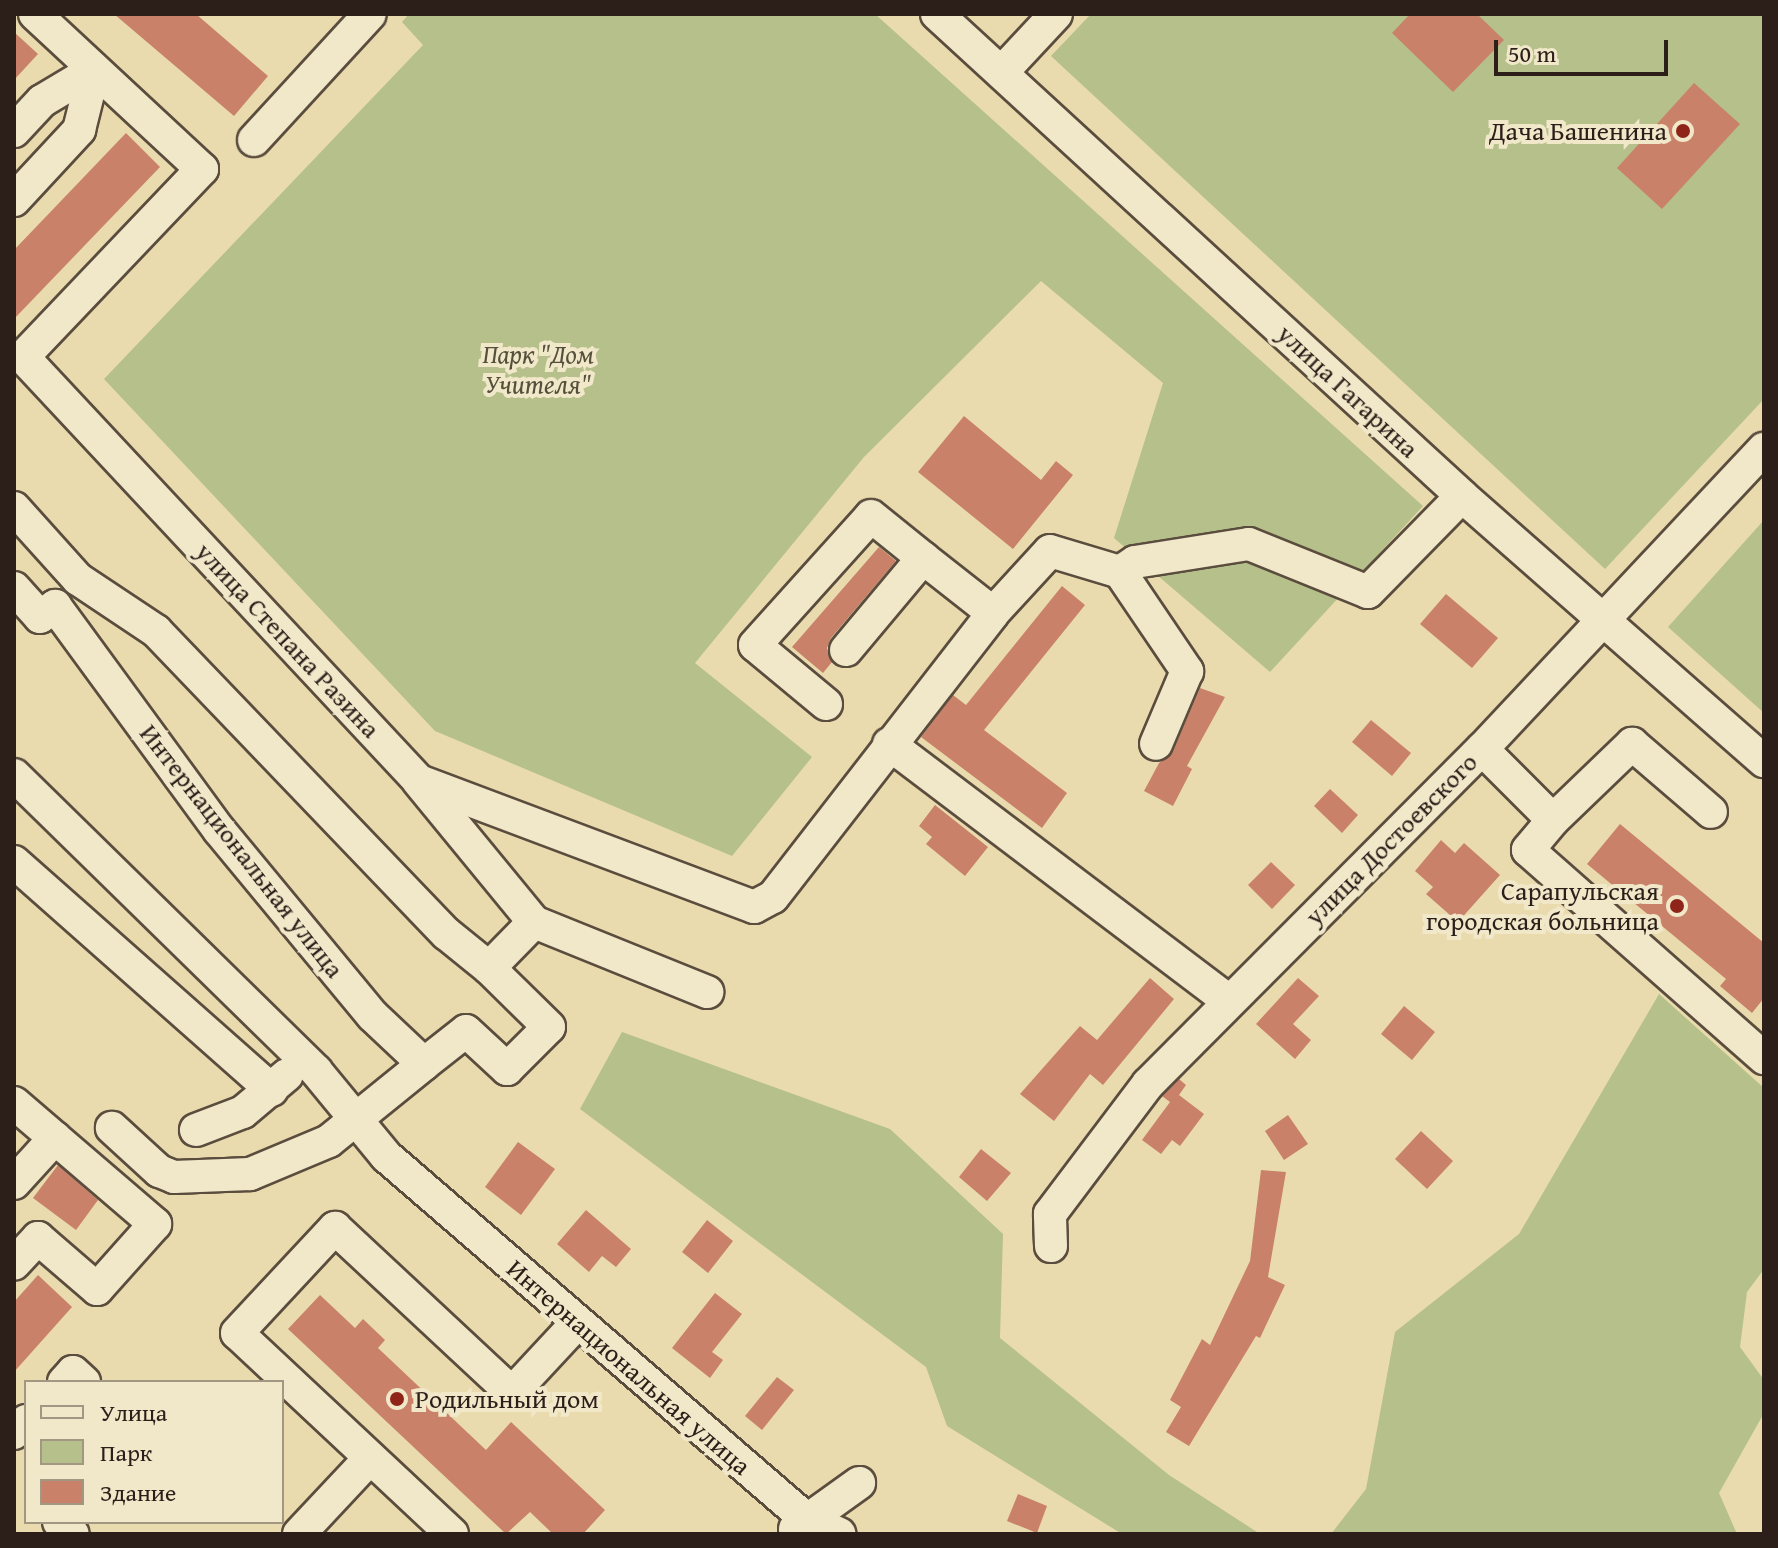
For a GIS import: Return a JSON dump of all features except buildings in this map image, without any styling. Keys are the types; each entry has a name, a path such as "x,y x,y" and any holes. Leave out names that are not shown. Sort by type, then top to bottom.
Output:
{"street":[{"name":"улица Степана Разина","path":"35,14 202,169 23,357 419,781 754,907 773,897 993,613 1050,551 1120,572"},
{"path":"254,140 370,14"},
{"name":"улица Гагарина","path":"937,14 1462,496 1764,761"},
{"path":"1002,72 1056,14"},
{"path":"14,131 42,101 94,70"},
{"path":"14,200 79,130 94,70"},
{"name":"улица Достоевского","path":"1051,1246 1050,1214 1148,1084 1482,749 1764,449"},
{"path":"1156,744 1187,671 1120,572 1135,562 1249,544 1368,592 1462,496"},
{"path":"14,508 78,579 156,631 447,934 489,968 549,1027 507,1069 466,1031 361,1120 287,1163 208,1179 159,1171 112,1128"},
{"path":"826,704 755,645 871,516 993,613"},
{"path":"846,650 923,558"},
{"name":"Интернациональная улица","path":"14,588 40,617 55,606 219,830 373,1016 424,1064"},
{"path":"889,744 1229,1001"},
{"path":"1711,812 1632,744 1553,820 1528,850 1764,1058"},
{"path":"1482,749 1553,820"},
{"name":"Интернациональная улица","path":"14,775 304,1059 361,1120 386,1156 577,1323 798,1526 839,1534"},
{"path":"419,781 534,922 707,992"},
{"path":"14,862 272,1090"},
{"path":"489,968 534,922"},
{"path":"196,1130 243,1112 272,1090 304,1059"},
{"path":"14,1103 155,1224 97,1289 38,1238 14,1264"},
{"path":"14,1183 55,1138"},
{"path":"452,1534 237,1333 335,1228 512,1393 577,1323"},
{"path":"66,1380 73,1372 82,1380"},
{"path":"299,1534 370,1458"},
{"path":"798,1526 859,1483"}],"green space":[{"name":"Парк \"Дом Учителя\"","path":"409,14 875,14 1423,506 1270,672 1114,538 1163,383 1041,281 864,457 695,663 812,757 732,856 435,731 104,379 423,45 402,22"},
{"path":"1091,14 1764,14 1764,399 1605,569 1051,56"},
{"path":"1764,520 1764,713 1668,627"},
{"path":"1659,994 1764,1088 1764,1269 1747,1292 1740,1347 1764,1380 1764,1413 1719,1493 1737,1534 1331,1534 1366,1489 1395,1332 1519,1234"},
{"path":"622,1032 890,1129 1003,1234 1000,1338 1169,1475 1260,1534 1122,1534 947,1426 926,1367 580,1109"}],"place":[{"name":"Дача Башенина","path":"1683,131"},
{"name":"Сарапульская городская больница","path":"1677,906"},
{"name":"Родильный дом","path":"397,1399"}]}
